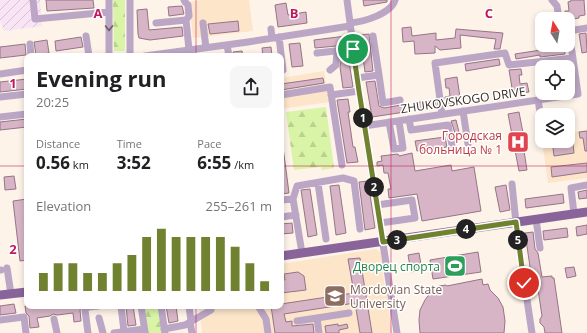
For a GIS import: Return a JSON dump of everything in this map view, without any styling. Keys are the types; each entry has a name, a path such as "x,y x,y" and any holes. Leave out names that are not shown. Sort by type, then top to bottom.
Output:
{"main road":[{"path":"284,256 587,212"},
{"path":"0,295 24,292"}],"street":[{"path":"33,0 35,19 108,12"},
{"path":"109,0 109,53"},
{"path":"130,0 130,53"},
{"path":"184,0 188,5 189,16 186,20 189,50"},
{"path":"347,0 364,126 397,333"},
{"path":"170,53 275,38 350,25 374,17 392,6 395,0"},
{"path":"552,0 557,6 558,12"},
{"path":"156,23 186,20"},
{"path":"203,23 206,48"},
{"name":"ZHUKOVSKOGO DRIVE","path":"575,28 587,28"},
{"path":"271,29 279,53"},
{"path":"86,36 88,53"},
{"path":"373,36 382,103 400,100"},
{"path":"30,44 31,53"},
{"path":"227,45 228,53"},
{"path":"317,54 353,49"},
{"path":"330,70 336,65 337,51"},
{"name":"ZHUKOVSKOGO DRIVE","path":"572,52 573,58"},
{"path":"442,114 435,63 505,53 509,65 573,58"},
{"path":"0,74 24,70"},
{"name":"ZHUKOVSKOGO DRIVE","path":"575,72 578,94 575,94"},
{"path":"357,78 378,75"},
{"path":"284,95 330,88 342,165"},
{"path":"331,95 359,91"},
{"path":"0,97 24,94"},
{"path":"538,100 539,108"},
{"name":"ZHUKOVSKOGO DRIVE","path":"364,126 538,100"},
{"path":"463,111 468,144"},
{"path":"0,117 24,114"},
{"path":"409,119 411,130 448,125 452,145"},
{"path":"389,122 394,149 403,148 399,121"},
{"path":"302,253 293,199 297,186 344,178 354,181 360,229"},
{"path":"318,183 326,238"},
{"path":"512,184 532,333"},
{"path":"574,214 571,188 587,186"},
{"path":"284,200 293,199"},
{"path":"377,205 412,200 415,218 380,223"},
{"path":"284,217 296,215"},
{"path":"536,219 540,248"},
{"path":"3,269 11,294"},
{"path":"86,309 88,333"},
{"path":"121,309 120,332 145,331 141,309"},
{"path":"161,309 165,331 185,325 211,310"},
{"path":"189,309 192,333"},
{"path":"260,309 266,319 268,333"},
{"path":"297,321 349,313"},
{"path":"0,320 24,318 26,333"},
{"path":"99,318 102,333"},
{"path":"317,318 319,333"},
{"path":"54,319 57,333"}],"shaded area":[{"path":"0,0 40,0 42,26 4,31 0,21"},
{"path":"202,0 249,0 253,31 193,38 189,2"},
{"path":"324,71 329,102 284,109 284,78"},
{"path":"587,130 587,178 548,183 543,148 575,148 575,132"},
{"name":"Mordovian State University","path":"376,249 381,253 383,261 381,263 385,288 387,288 392,333 202,333 199,309 284,309 284,264"}],"green space":[{"path":"113,0 125,0 125,51 114,51"},
{"path":"326,107 334,168 322,170 321,167 294,170 286,112"},
{"path":"144,309 159,309 163,333 147,333"}],"building":[{"path":"46,0 93,0 94,8 47,11"},
{"path":"363,0 387,0 387,2 364,6"},
{"path":"584,0 585,15 575,19 575,12 565,12 569,11 568,2"},
{"path":"286,3 288,15 306,12 307,23 278,27 275,5"},
{"path":"182,6 184,14 169,16 168,7"},
{"path":"147,9 149,30 182,27 183,36 150,40 139,38 137,10"},
{"path":"238,21 239,31 210,34 208,24"},
{"path":"411,27 412,36 436,33 436,40 455,38 456,29 503,33 500,49 494,49 496,39 460,35 461,48 440,50 435,46 435,53 415,54 414,41 403,42 402,28"},
{"path":"586,33 587,52 582,53 579,34"},
{"path":"369,34 373,71 365,72 360,35"},
{"path":"346,36 347,45 315,48 314,40"},
{"path":"81,37 83,47 56,51 55,41"},
{"path":"47,40 49,53 36,53 34,42"},
{"path":"300,43 303,66 292,67 289,44"},
{"path":"25,44 26,53 24,53 24,55 0,58 0,47"},
{"path":"271,47 272,53 263,53 262,48"},
{"path":"242,51 242,53 233,53"},
{"path":"535,51 565,52 565,54 540,57 540,55 516,59 515,54"},
{"path":"348,55 353,87 343,88 340,67 342,56"},
{"path":"499,59 500,65 466,71 465,64"},
{"path":"521,69 522,75 519,75 520,84 527,83 529,92 513,94 509,70"},
{"path":"457,77 461,104 446,106 445,97 450,96 449,88 446,88 445,79"},
{"path":"323,78 324,83 284,90 284,84"},
{"path":"24,79 24,89 0,92 0,82"},
{"path":"375,81 379,106 384,108 401,105 404,103 405,112 372,117 366,82"},
{"path":"348,99 350,112 348,112 353,147 355,147 358,162 347,163 337,100"},
{"path":"435,100 436,107 414,110 413,103"},
{"name":"Городская больница № 1","path":"519,112 524,138 522,138 527,170 519,171 508,114"},
{"path":"24,119 24,127 0,130 0,122"},
{"path":"456,120 459,132 455,133 451,121"},
{"path":"587,131 587,151 585,151 583,138 580,138 579,132"},
{"path":"445,137 447,147 417,151 415,141"},
{"path":"553,148 573,148 574,153 554,156"},
{"path":"412,153 415,171 451,165 452,171 474,167 481,211 422,221 417,194 389,198 388,189 391,189 388,173 384,173 383,165 377,166 377,162 382,161 381,156 398,154 399,156"},
{"path":"284,155 289,193 284,194"},
{"path":"587,163 587,172 552,177 551,167"},
{"path":"14,176 16,189 5,190 4,177"},
{"path":"368,181 375,228 365,230 359,182"},
{"path":"339,185 346,233 336,235 330,186"},
{"path":"506,185 510,210 500,212 495,187"},
{"path":"310,189 317,235 308,237 301,190"},
{"path":"587,190 587,198 579,199 578,192"},
{"path":"563,194 564,203 526,208 525,199"},
{"path":"24,199 24,260 20,261 13,201"},
{"path":"292,223 293,233 284,234 284,224"},
{"path":"587,225 587,234 577,236 576,227"},
{"path":"567,228 568,237 544,240 543,231"},
{"path":"533,232 535,249 538,253 542,277 552,276 552,278 554,278 562,333 545,333 544,327 540,323 542,316 538,289 533,287 525,233"},
{"name":"Дворец cпорта","path":"478,252 481,272 433,279 430,260"},
{"path":"419,253 422,270 411,272 408,255"},
{"path":"360,258 372,333 360,333 355,303 284,314 286,322 292,321 292,326 313,324 314,333 275,333 271,309 284,309 284,304 354,293 348,259"},
{"path":"574,267 576,276 567,278 565,268"},
{"path":"298,272 304,276 306,290 284,293 284,274"},
{"path":"482,279 483,285 488,284 490,290 498,298 503,307 505,321 504,333 420,333 420,310 431,292 440,290 439,286 447,286"},
{"path":"14,304 16,313 0,315 0,306"},
{"path":"25,309 80,309 81,321 74,322 73,313 53,314 50,316 37,318 39,327 30,328 29,316 26,313"},
{"path":"126,309 133,309 136,325 128,326"},
{"path":"167,309 176,309 178,321 169,323"},
{"path":"338,324 338,326 347,324 348,328 339,330 339,333 326,333 325,326"}],"place":[{"name":"Городская больница № 1","path":"518,142"},
{"name":"Дворец cпорта","path":"455,266"},
{"name":"Mordovian State University","path":"335,296"}],"route":[{"path":"353,49 383,242 516,222 524,283"}]}
